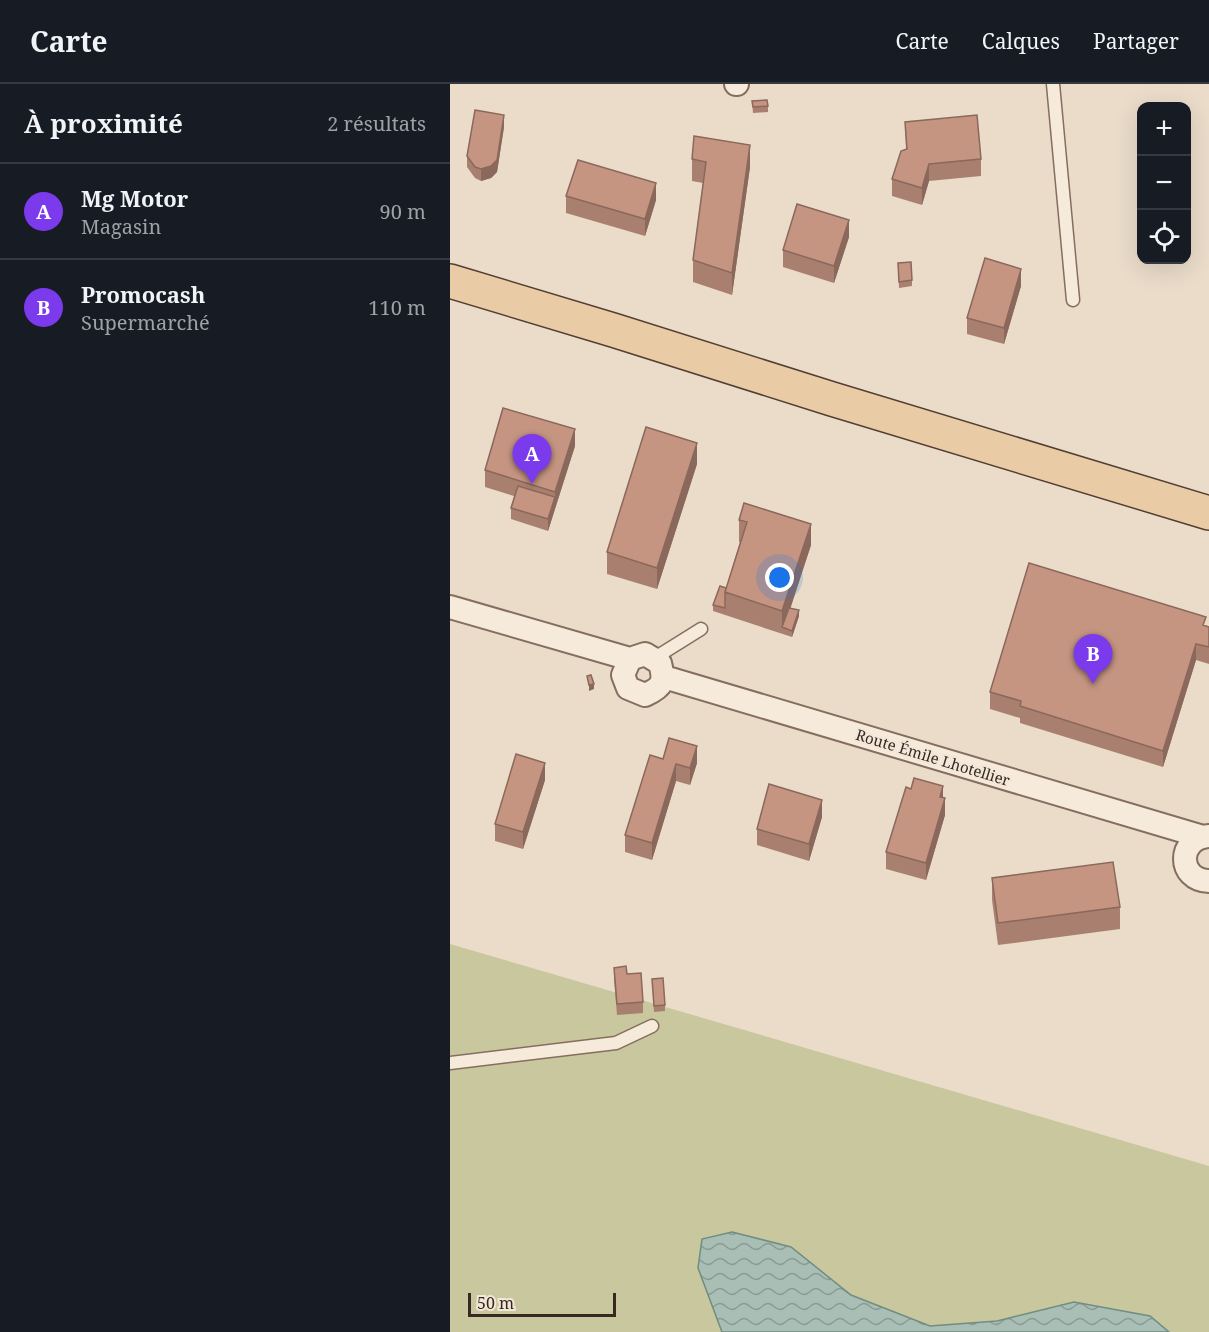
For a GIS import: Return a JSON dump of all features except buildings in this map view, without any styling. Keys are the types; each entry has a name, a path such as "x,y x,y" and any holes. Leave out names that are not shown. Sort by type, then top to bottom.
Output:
{"main road":[{"path":"450,281 1209,513"},
{"path":"450,304 1209,532"}],"street":[{"path":"450,607 630,659 645,654 658,668 658,689 645,695 628,688 623,675 630,659"},
{"name":"Route Émile Lhotellier","path":"658,668 1206,837"},
{"path":"1206,837 1196,839 1190,844 1185,859 1190,873 1196,878 1209,881"}],"lane":[{"path":"1053,84 1072,300"},
{"path":"658,668 701,629"},
{"path":"450,1063 616,1043 652,1026"}],"green space":[{"path":"450,944 1209,1166 1209,1332 450,1332"}],"water":[{"path":"732,1232 791,1247 851,1295 930,1326 997,1321 1074,1302 1150,1316 1169,1332 722,1332 698,1268 702,1239"}],"place":[{"name":"Mg Motor","path":"532,484"},
{"name":"Promocash","path":"1093,684"}]}
